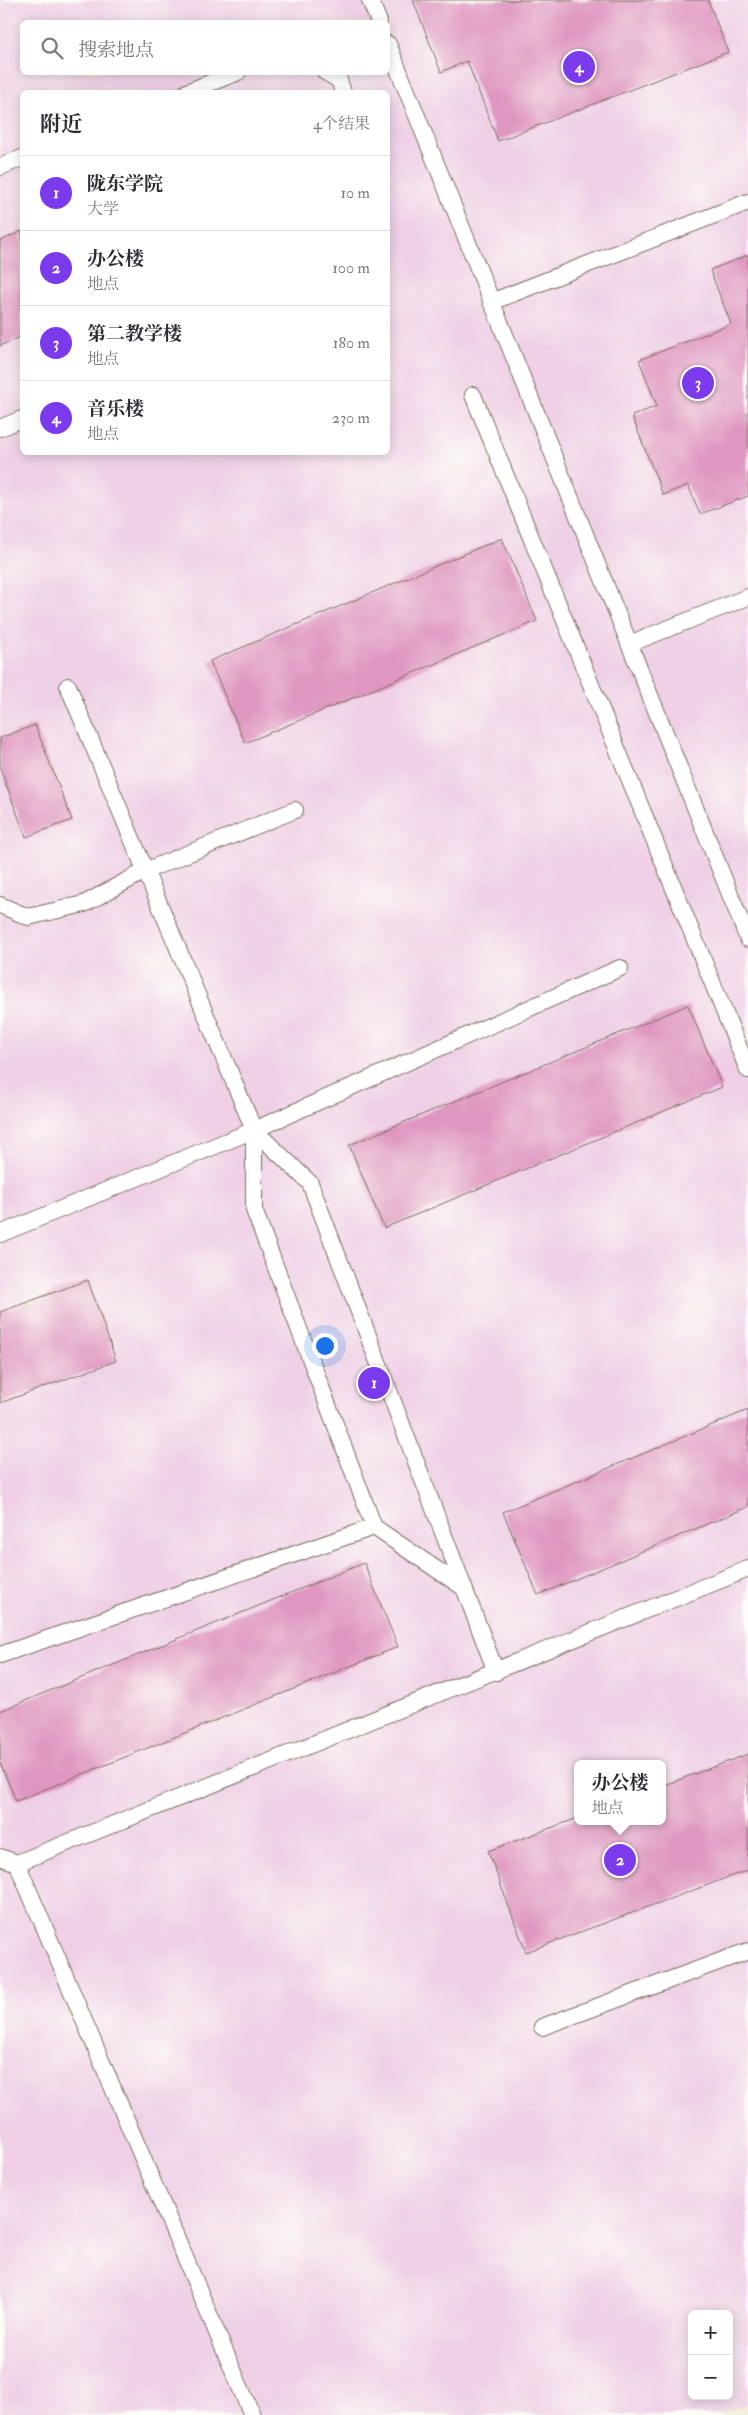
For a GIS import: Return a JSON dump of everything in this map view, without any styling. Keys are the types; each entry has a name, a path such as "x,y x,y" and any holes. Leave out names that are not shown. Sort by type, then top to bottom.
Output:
{"lane":[{"path":"370,0 378,20"},
{"path":"390,49 748,939"},
{"path":"192,90 230,75"},
{"path":"331,75 339,80 342,90"},
{"path":"0,167 20,159"},
{"path":"491,302 748,202"},
{"path":"473,395 748,1070"},
{"path":"0,428 20,420"},
{"path":"629,644 748,597"},
{"path":"68,686 254,1130 254,1210 374,1527 464,1588"},
{"path":"0,905 28,916 84,904 145,871 295,810"},
{"path":"0,1234 254,1130 620,968"},
{"path":"254,1130 310,1183 496,1672"},
{"path":"0,1655 374,1527"},
{"path":"0,1858 17,1863 496,1672 748,1569"},
{"path":"17,1863 252,2415"},
{"path":"542,2027 748,1951"}],"shaded area":[{"path":"0,0 748,0 748,2404 715,2415 0,2415"}],"building":[{"path":"413,0 708,0 728,52 498,141 467,61 441,72"},
{"path":"20,232 20,337 0,346 0,241"},
{"path":"748,255 748,496 700,514 688,485 663,495 632,416 657,406 639,360 731,324 710,270"},
{"path":"502,538 537,621 245,743 210,661"},
{"path":"35,725 72,820 26,837 0,768 0,738"},
{"path":"688,1005 722,1087 384,1228 349,1145"},
{"path":"88,1280 116,1361 0,1403 0,1312"},
{"path":"748,1410 748,1507 538,1595 503,1512"},
{"path":"364,1563 398,1647 16,1801 0,1763 0,1711"},
{"path":"748,1754 748,1870 526,1952 488,1851 574,1819 574,1825 666,1825 666,1785"}],"place":[{"name":"音乐楼","path":"579,67"},
{"name":"第二教学楼","path":"698,383"},
{"name":"陇东学院","path":"374,1383"},
{"name":"办公楼","path":"620,1860"}]}
